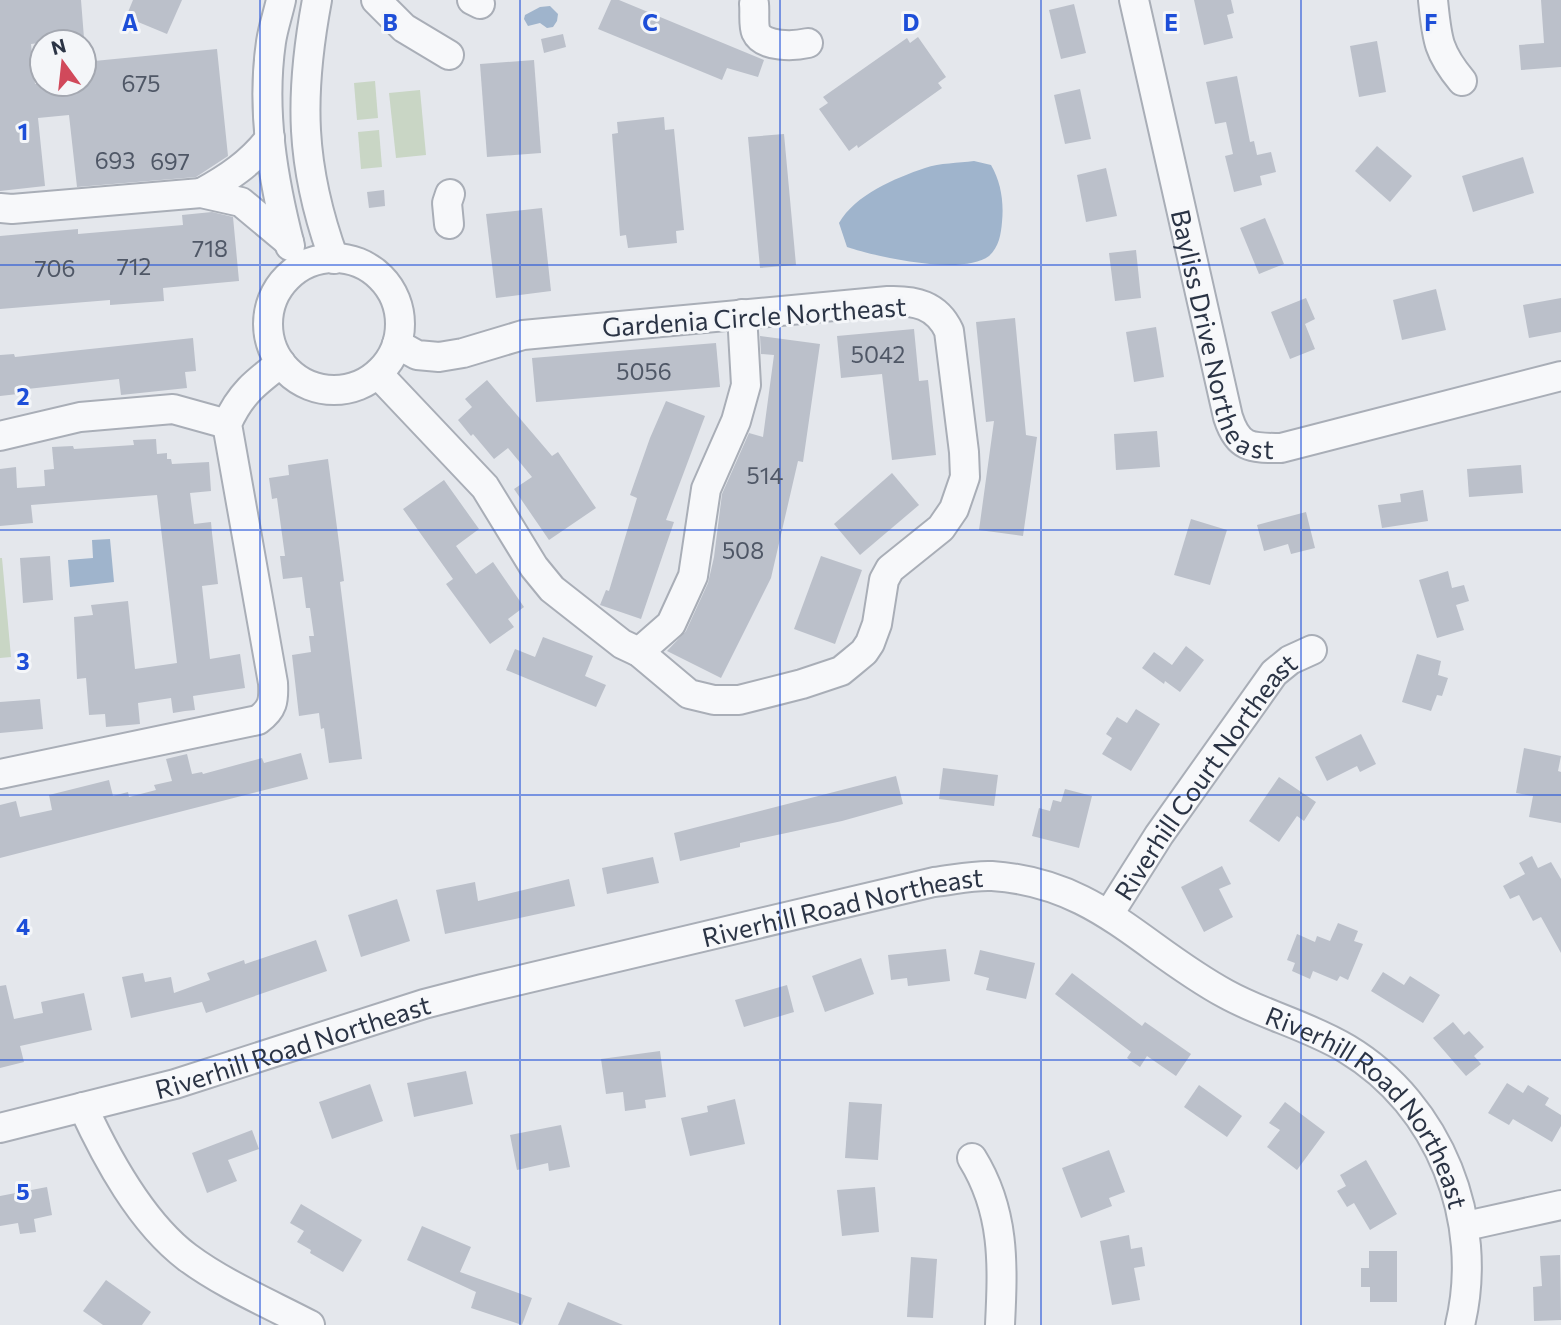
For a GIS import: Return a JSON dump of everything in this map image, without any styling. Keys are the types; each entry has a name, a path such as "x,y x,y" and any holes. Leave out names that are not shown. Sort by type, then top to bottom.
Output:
{"street":[{"path":"281,0 271,43 267,119 275,184 297,270"},
{"path":"317,0 307,52 304,98 306,146 314,193 334,258"},
{"path":"376,0 404,28 449,55"},
{"name":"Bayliss Drive Northeast","path":"1134,0 1227,417 1239,452 1280,447 1561,376"},
{"path":"1433,0 1438,43 1448,64 1462,81"},
{"path":"754,4 756,34 762,39 782,46 808,43"},
{"path":"201,193 234,174 270,138"},
{"path":"0,208 201,193 241,202 289,242"},
{"path":"449,224 447,203 450,194"},
{"path":"334,258 362,264 381,277 394,295 401,316 392,358 378,374 361,385 341,390 321,389 302,382 281,363 274,353 268,334 268,315 274,296 285,280 297,270 318,260 334,258"},
{"name":"Gardenia Circle Northeast","path":"378,374 485,487 534,567 552,589 622,644 639,652 689,694 713,701 738,700 802,684 841,671 864,652 877,624 884,580 891,569 941,527 954,509 965,477 949,331 944,319 932,308 906,300 523,335 463,353 439,357 417,355 397,344"},
{"path":"639,652 671,624 693,576 706,489 736,421 746,385 742,314"},
{"path":"0,774 258,720 269,711 274,700 273,683 227,424 234,408 251,385 281,363"},
{"path":"0,436 80,417 173,409 227,424"},
{"name":"Riverhill Court Northeast","path":"1109,914 1166,824 1274,673 1290,660 1312,650"},
{"name":"Riverhill Road Northeast","path":"0,1128 218,1071 424,1004 934,882 989,876 1030,881 1069,892 1109,914 1137,932 1163,954 1226,994 1347,1049 1386,1079 1414,1109 1434,1139 1451,1175 1466,1226 1467,1282 1460,1325"},
{"path":"83,1107 121,1179 158,1228 177,1247 238,1287 310,1325"},
{"path":"972,1158 985,1179 999,1231 1002,1257 1000,1325"},
{"path":"1466,1226 1561,1205"}],"green space":[{"path":"375,81 378,118 357,120 354,83"},
{"path":"420,90 426,155 396,158 389,93"},
{"path":"379,130 382,167 361,169 358,132"},
{"path":"0,558 11,657 0,658"}],"water":[{"path":"550,6 558,14 553,27 547,28 540,23 528,26 525,15 540,7"},
{"path":"974,161 991,165 1001,192 1001,231 989,256 977,262 940,265 898,260 847,247 839,223 865,196 889,182 925,168"},
{"path":"110,539 114,582 70,587 68,560 93,558 92,540"}],"building":[{"path":"0,0 81,0 83,28 28,28 28,98 98,98 98,61 217,49 228,156 196,177 77,187 69,115 38,118 45,186 0,191"},
{"path":"133,0 182,0 167,34 126,17"},
{"path":"611,0 619,0 764,60 758,77 727,68 722,80 598,29"},
{"path":"1194,0 1231,0 1234,13 1227,15 1233,38 1204,45"},
{"path":"1541,0 1561,0 1561,67 1521,70 1519,45 1544,43"},
{"path":"1074,4 1086,53 1061,59 1049,10"},
{"path":"563,34 566,47 544,53 541,39"},
{"path":"918,37 946,77 938,83 942,88 858,148 857,145 849,151 819,109 828,103 823,97 907,38 910,43"},
{"path":"1377,41 1386,92 1359,97 1350,46"},
{"path":"534,60 541,153 487,157 480,64"},
{"path":"1237,76 1250,142 1254,141 1257,155 1271,152 1276,172 1260,176 1262,185 1234,192 1225,156 1233,154 1226,122 1215,124 1206,82"},
{"path":"1080,89 1091,139 1065,144 1054,95"},
{"path":"664,117 665,130 674,129 684,230 676,231 677,243 628,248 626,235 620,236 612,134 618,133 617,122"},
{"path":"784,134 796,265 760,268 748,137"},
{"path":"1377,146 1412,176 1390,202 1355,171"},
{"path":"1523,157 1534,193 1473,212 1462,176"},
{"path":"1106,168 1117,216 1086,222 1077,175"},
{"path":"384,190 385,206 369,208 367,192"},
{"path":"542,208 551,291 496,298 486,214"},
{"path":"212,212 233,217 239,281 163,288 164,301 110,305 110,300 0,309 0,236 78,229 78,234 183,225 182,215"},
{"path":"1265,218 1284,264 1259,274 1240,228"},
{"path":"1136,250 1141,298 1115,301 1109,253"},
{"path":"1436,289 1446,330 1402,340 1393,300"},
{"path":"1306,298 1315,319 1305,324 1315,349 1290,359 1271,312"},
{"path":"1561,298 1561,332 1529,338 1523,305"},
{"path":"1015,318 1026,435 1037,437 1023,536 979,530 994,421 986,422 976,322"},
{"path":"1156,327 1164,377 1134,382 1126,332"},
{"path":"914,329 919,381 928,380 936,455 892,460 882,374 841,378 837,336"},
{"path":"760,336 820,344 803,462 798,461 771,578 721,678 667,651 686,631 708,583 722,494 749,433 763,437 774,355 761,354"},
{"path":"193,338 196,371 185,372 187,388 121,395 119,379 18,390 18,394 0,396 0,355 14,354 15,357"},
{"path":"716,343 720,387 536,402 532,358"},
{"path":"487,380 552,456 558,452 596,508 549,540 514,489 532,477 508,448 494,459 458,420 472,407 465,399"},
{"path":"666,401 705,416 666,520 674,522 641,619 600,605 606,590 609,591 637,498 630,495"},
{"path":"1157,431 1160,467 1116,470 1114,434"},
{"path":"156,439 157,454 167,453 167,459 171,459 172,464 209,462 211,491 190,493 194,524 211,522 218,584 202,586 210,659 240,654 245,688 193,696 195,710 173,713 171,698 138,703 140,724 106,727 105,714 89,715 86,678 77,679 74,617 93,615 91,605 128,601 135,669 177,663 157,495 31,505 33,523 0,526 0,469 16,467 17,488 45,486 44,470 54,469 52,447 73,446 74,449 134,445 133,440"},
{"path":"328,459 344,581 340,582 362,759 329,763 319,713 299,716 292,655 311,652 309,636 314,636 310,608 306,608 302,577 283,579 280,556 285,556 277,498 272,499 269,478 289,475 288,465"},
{"path":"1521,465 1523,493 1469,497 1467,469"},
{"path":"892,473 919,505 860,555 834,524"},
{"path":"444,480 479,529 456,546 476,574 493,562 524,607 508,619 514,627 490,644 446,584 453,579 403,509"},
{"path":"1423,490 1428,521 1382,528 1378,505 1401,502 1400,494"},
{"path":"1306,512 1315,548 1291,554 1288,544 1264,551 1257,525"},
{"path":"1191,519 1227,530 1210,585 1174,575"},
{"path":"50,556 53,600 23,603 20,558"},
{"path":"821,556 862,570 835,644 794,629"},
{"path":"1448,571 1452,588 1464,585 1469,601 1456,605 1464,630 1437,638 1419,580"},
{"path":"543,637 593,656 585,676 606,685 596,707 506,670 515,649 535,657"},
{"path":"1186,646 1204,660 1180,692 1142,668 1154,652 1172,665"},
{"path":"1417,654 1441,661 1438,675 1448,678 1442,696 1437,695 1431,711 1402,702"},
{"path":"40,699 43,729 0,733 0,702"},
{"path":"1136,709 1160,724 1131,771 1102,754 1112,738 1106,734 1117,717 1127,723"},
{"path":"1361,734 1376,764 1360,772 1357,766 1327,781 1315,757"},
{"path":"1524,748 1561,756 1558,771 1561,772 1561,823 1529,817 1533,796 1516,793"},
{"path":"301,753 308,779 0,858 0,805 16,801 20,817 52,810 49,795 109,780 113,796 128,792 129,797 156,790 154,785 172,781 166,759 187,754 192,774 203,774 262,758 264,763"},
{"path":"943,768 998,775 994,806 939,799"},
{"path":"896,776 903,804 842,821 740,843 740,847 680,861 674,833"},
{"path":"1279,777 1316,802 1304,821 1297,816 1279,842 1249,821"},
{"path":"1065,789 1092,796 1079,848 1032,836 1039,808 1050,811 1053,800 1061,802"},
{"path":"1532,856 1538,868 1551,862 1561,879 1561,953 1541,917 1533,921 1519,895 1510,899 1503,886 1525,874 1519,863"},
{"path":"653,857 659,883 607,894 602,868"},
{"path":"1222,866 1231,884 1219,889 1233,917 1204,932 1181,887"},
{"path":"569,879 575,906 445,934 436,890 475,882 478,901"},
{"path":"397,899 410,941 361,957 348,915"},
{"path":"1338,923 1358,931 1354,941 1363,944 1348,980 1340,976 1337,981 1313,971 1310,979 1292,971 1295,963 1287,960 1297,934 1315,942 1317,936 1330,941"},
{"path":"316,940 327,971 206,1013 202,1002 131,1018 122,977 143,973 145,982 171,977 174,993 210,980 207,973 244,960 245,964"},
{"path":"946,949 950,981 908,986 907,978 891,980 888,955"},
{"path":"980,950 1035,963 1026,999 986,990 989,978 974,974"},
{"path":"861,958 874,994 825,1012 812,976"},
{"path":"1383,972 1404,985 1410,976 1440,995 1423,1023 1371,991"},
{"path":"1072,973 1142,1026 1145,1022 1191,1054 1176,1076 1147,1056 1140,1067 1127,1058 1131,1052 1055,994"},
{"path":"6,985 14,1019 43,1013 41,1002 84,993 92,1030 20,1046 24,1062 0,1068 0,986"},
{"path":"787,985 794,1012 744,1027 735,1000"},
{"path":"1453,1022 1464,1035 1469,1031 1484,1047 1474,1056 1481,1064 1466,1076 1433,1038"},
{"path":"660,1051 666,1097 645,1100 646,1108 625,1111 623,1092 606,1094 601,1059"},
{"path":"466,1071 473,1104 414,1117 407,1083"},
{"path":"1507,1083 1523,1093 1528,1085 1549,1098 1545,1105 1561,1115 1561,1126 1552,1142 1513,1119 1509,1125 1488,1113"},
{"path":"370,1084 383,1121 332,1139 319,1102"},
{"path":"1199,1085 1242,1116 1227,1137 1184,1107"},
{"path":"735,1099 745,1144 690,1156 681,1118 708,1112 707,1106"},
{"path":"849,1102 882,1104 878,1160 845,1158"},
{"path":"1285,1102 1325,1132 1297,1170 1267,1147 1280,1130 1269,1123"},
{"path":"561,1125 570,1167 549,1171 548,1163 517,1170 510,1135"},
{"path":"252,1130 259,1149 228,1160 237,1181 207,1193 192,1153"},
{"path":"1109,1150 1125,1192 1109,1198 1112,1206 1081,1218 1062,1168"},
{"path":"1366,1160 1397,1214 1370,1230 1354,1203 1347,1207 1337,1191 1346,1186 1340,1175"},
{"path":"47,1187 52,1215 34,1219 36,1232 20,1234 18,1223 0,1226 0,1196"},
{"path":"875,1187 879,1232 842,1236 837,1190"},
{"path":"301,1204 362,1240 343,1272 310,1253 311,1250 297,1242 304,1231 290,1223"},
{"path":"422,1226 471,1247 460,1272 532,1298 522,1325 471,1308 476,1292 407,1260"},
{"path":"1129,1235 1131,1249 1142,1247 1145,1266 1134,1268 1140,1300 1112,1305 1100,1241"},
{"path":"1369,1251 1397,1251 1397,1302 1370,1302 1370,1287 1361,1287 1361,1268 1369,1268"},
{"path":"1560,1255 1561,1320 1534,1321 1533,1287 1542,1286 1540,1256"},
{"path":"911,1257 937,1259 933,1318 907,1317"},
{"path":"106,1280 151,1312 142,1325 103,1325 83,1311"},
{"path":"568,1302 623,1325 558,1325"}]}
